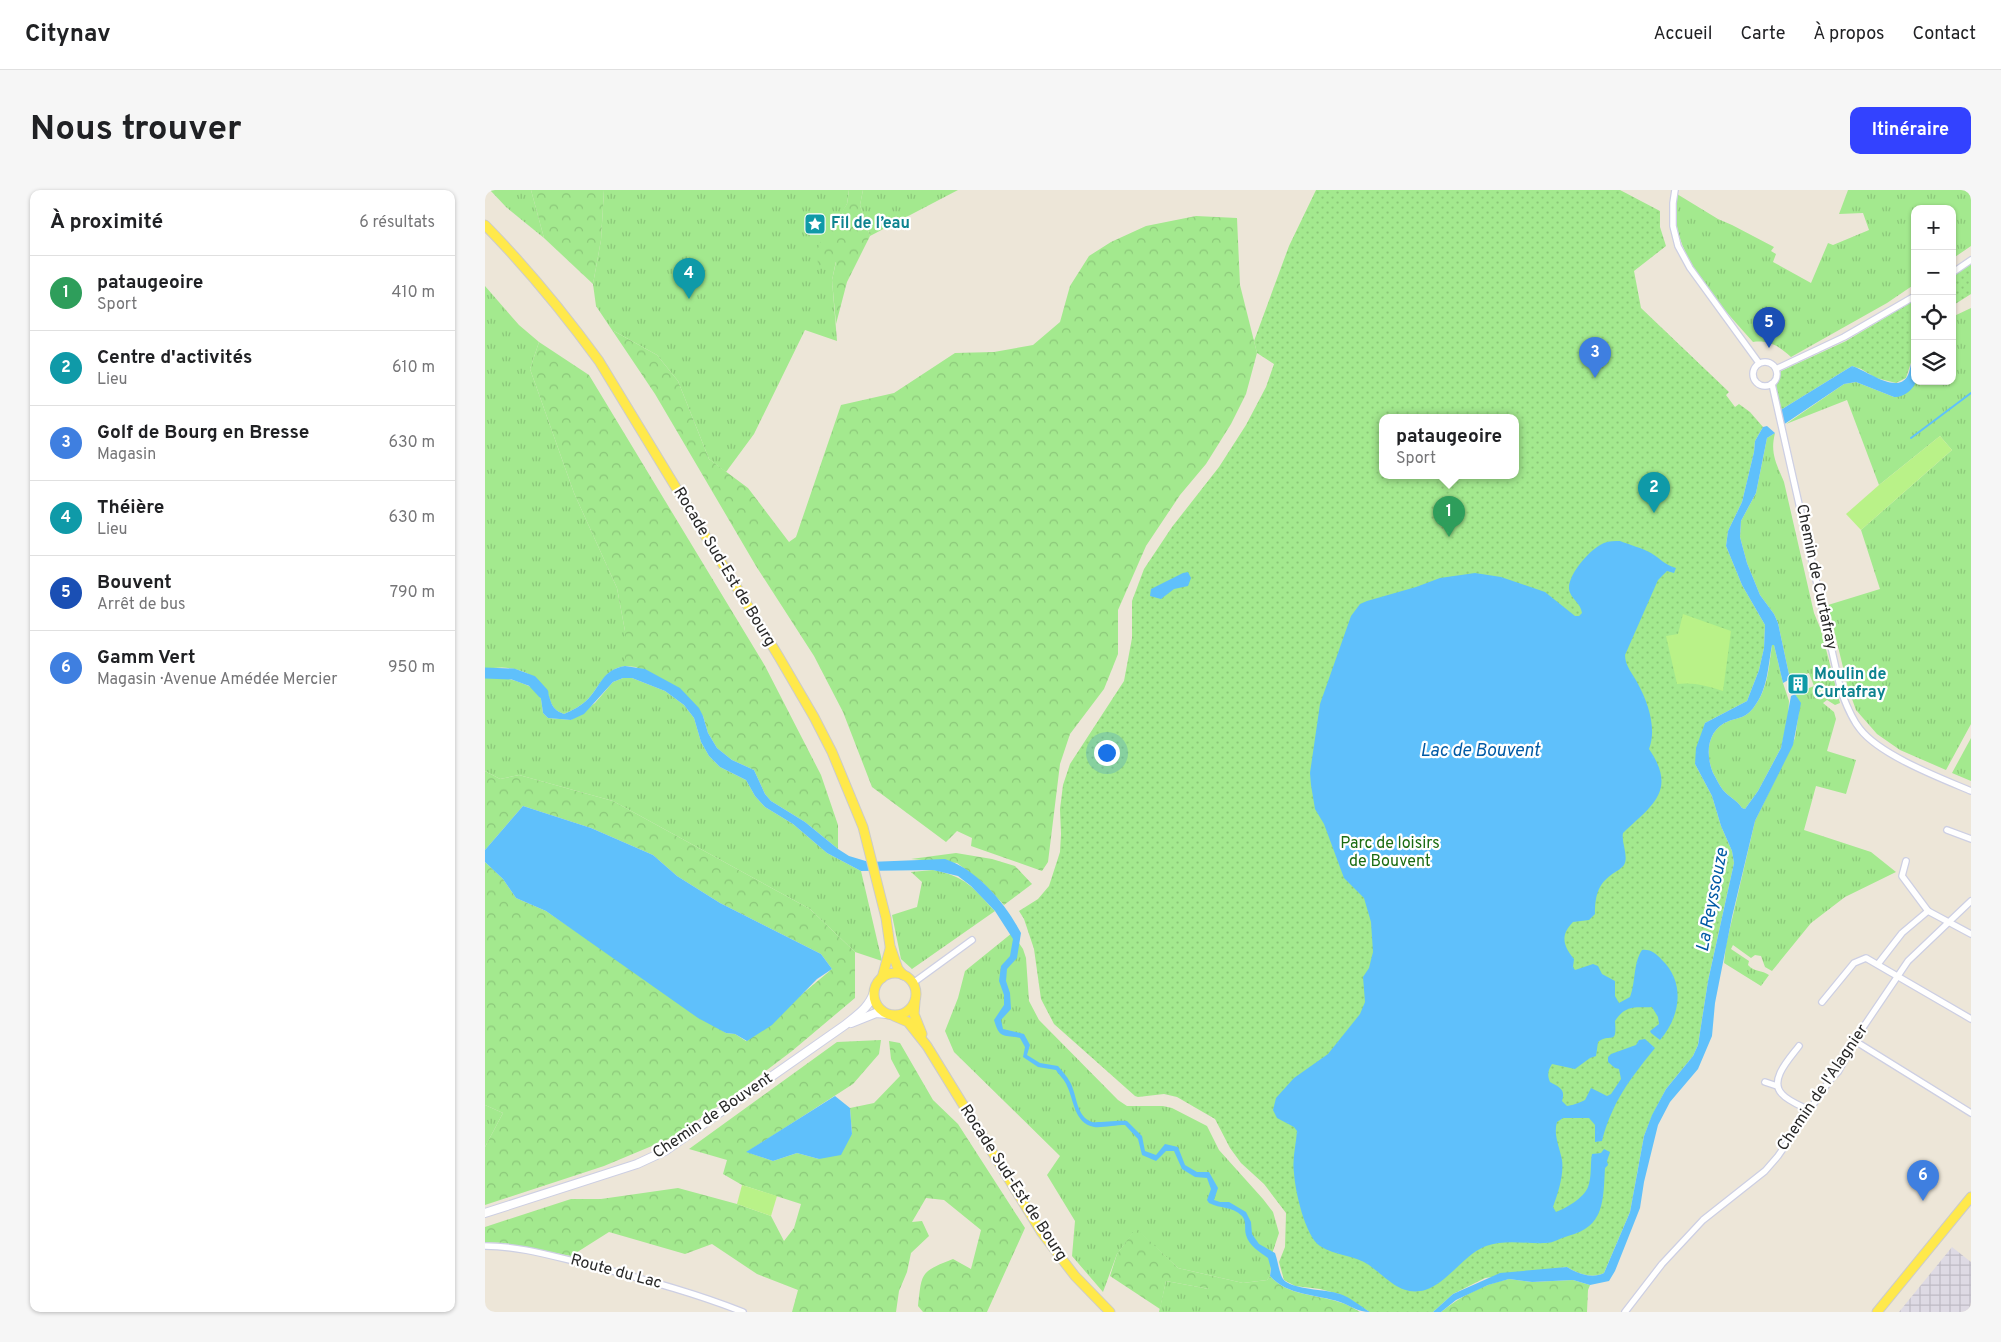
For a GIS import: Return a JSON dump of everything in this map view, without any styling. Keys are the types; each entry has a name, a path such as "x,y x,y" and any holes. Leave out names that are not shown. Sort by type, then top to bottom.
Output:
{"main road":[{"name":"Rocade Sud-Est de Bourg","path":"485,225 531,274 567,317 599,361 814,717 859,815 887,918 890,946 898,970 903,975"},
{"name":"Rocade Sud-Est de Bourg","path":"882,978 890,946"},
{"path":"891,973 903,975 913,983 916,995 915,1002 907,1012 890,1015 877,1006 873,992 875,986 882,978 891,973"},
{"name":"Rocade Sud-Est de Bourg","path":"915,1002 914,1009 917,1022 927,1046"},
{"name":"Rocade Sud-Est de Bourg","path":"890,1015 908,1022 927,1046 1042,1233 1075,1276 1110,1312"},
{"path":"1877,1312 1971,1197"}],"street":[{"path":"1675,190 1673,226 1678,246 1690,268 1759,363"},
{"path":"1956,270 1971,260"},
{"path":"1776,369 1843,337 1911,298"},
{"path":"1759,363 1771,363 1776,369 1776,379 1772,384 1763,386 1754,379 1753,369 1759,363"},
{"name":"Chemin de Curtafray","path":"1772,384 1841,691 1850,714 1860,730 1875,743 1896,756 1971,792"},
{"path":"1947,830 1971,839"},
{"path":"1906,861 1902,876 1928,911 1971,934"},
{"name":"Chemin de l'Alagnier","path":"1625,1312 1663,1264 1703,1220 1765,1170 1778,1156 1830,1080 1838,1072 1855,1041 1908,961 1971,901"},
{"path":"1879,964 1902,933 1928,911"},
{"path":"913,983 972,940"},
{"path":"1822,1002 1854,963 1866,958 1971,1019"},
{"name":"Chemin de Bouvent","path":"485,1213 637,1164 665,1150 845,1025 866,1007 873,992"},
{"name":"Chemin de Bouvent","path":"845,1025 876,1014 890,1015"},
{"path":"1855,1041 1971,1113"},
{"path":"1799,1046 1778,1077 1777,1086 1781,1094 1809,1110"},
{"path":"1765,1082 1777,1086"},
{"name":"Route du Lac","path":"485,1246 535,1252 646,1280 706,1298 743,1312"}],"shaded area":[{"path":"1952,1247 1971,1262 1971,1312 1899,1312"}],"green space":[{"path":"490,190 531,190 544,238 506,207"},
{"path":"531,190 604,190 601,240 593,284 544,238"},
{"path":"604,190 849,190 847,204 838,219 836,261 832,280 837,341 805,330 754,434 726,472 709,459 678,381 657,355 612,330 596,306 593,284 601,240"},
{"path":"849,190 863,190 860,205 870,236 847,282 836,324 832,280 836,262 818,266 817,251 820,243 847,204"},
{"path":"863,190 958,190 870,236 860,205"},
{"name":"Parc de loisirs de Bouvent","path":"1316,190 1620,190 1660,211 1660,227 1666,246 1634,271 1641,308 1729,392 1726,395 1735,407 1739,404 1750,412 1763,427 1755,441 1742,502 1728,531 1726,546 1742,585 1765,625 1764,648 1759,670 1747,701 1705,723 1695,764 1712,796 1721,826 1732,851 1734,863 1708,981 1698,1045 1693,1056 1666,1089 1652,1116 1644,1136 1630,1212 1604,1273 1599,1275 1585,1275 1567,1267 1485,1278 1453,1294 1433,1312 1370,1312 1339,1294 1320,1289 1295,1286 1284,1280 1279,1262 1285,1247 1286,1213 1264,1184 1241,1163 1230,1148 1215,1119 1177,1097 1164,1094 1135,1096 1054,1024 1041,999 1034,949 1024,919 1019,911 1038,899 1049,886 1060,852 1060,809 1063,785 1070,764 1124,681 1132,638 1132,601 1144,569 1172,527 1219,467 1246,425 1266,387 1274,364 1257,353 1254,341 1289,246"},
{"path":"1848,190 1971,190 1971,246 1956,256 1956,205 1911,205 1911,287 1887,303 1791,357 1774,345 1764,342 1753,342 1711,293 1687,255 1679,235 1675,215 1677,194 1718,219 1774,247 1771,251 1776,254 1773,262 1811,283 1828,243 1833,245 1869,230 1863,213 1839,214"},
{"path":"1196,216 1237,218 1240,285 1257,353 1246,394 1231,424 1206,464 1180,495 1146,546 1118,610 1118,654 1104,689 1070,734 1060,764 1048,862 1042,871 971,846 972,838 957,831 946,842 872,787 843,712 814,656 756,566 655,394 612,330 657,355 678,381 709,459 748,488 789,542 796,537 841,405 894,393 955,353 994,352 1033,345 1060,322 1070,286 1089,256 1111,242 1146,226"},
{"path":"1971,264 1971,294 1956,303 1956,295 1956,273"},
{"path":"485,286 519,325 539,342 530,369 574,493 617,588 625,631 625,666 612,670 603,678 585,701 577,708 564,714 555,709 547,692 533,676 509,668 485,670"},
{"path":"1911,302 1911,362 1906,378 1896,383 1876,378 1852,366 1779,411 1775,384 1781,371 1846,341"},
{"path":"1971,308 1971,724 1946,770 1900,750 1877,734 1856,710 1848,688 1828,605 1880,589 1861,530 1952,450 1940,436 1879,485 1847,400 1786,424 1844,384 1856,382 1894,397 1910,389 1913,385 1956,385 1956,315"},
{"path":"539,342 589,375 765,666 821,775 838,825 838,849 805,822 771,801 765,794 754,770 732,760 717,748 708,733 703,716 636,667 625,666 625,631 617,588 574,493 530,369"},
{"path":"1775,433 1773,446 1775,458 1784,482 1814,613 1821,630 1840,703 1835,705 1827,700 1823,703 1834,712 1836,719 1827,751 1856,760 1846,794 1816,786 1804,830 1871,852 1896,872 1845,897 1811,923 1772,971 1765,967 1761,956 1755,955 1751,958 1733,945 1731,949 1749,961 1748,965 1750,967 1769,975 1761,986 1724,963 1726,945 1755,821 1795,738 1800,704 1795,694 1814,686 1809,673 1790,679 1778,623 1774,614 1760,595 1747,563 1740,537 1741,521 1756,493 1767,438"},
{"path":"1940,436 1952,450 1861,530 1846,514"},
{"path":"1683,614 1731,631 1723,691 1695,684 1677,684 1666,636 1678,634"},
{"path":"1772,645 1774,645 1789,701 1788,718 1781,748 1758,791 1745,809 1723,790 1713,773 1709,758 1710,743 1716,730 1729,721 1740,718 1751,711 1759,700 1767,677"},
{"path":"485,675 513,680 540,692 543,713 548,718 571,720 595,703 613,682 623,678 632,678 665,691 684,705 694,718 701,742 709,756 720,767 746,780 755,796 765,807 793,824 827,853 861,871 882,961 855,952 810,909 613,801 519,775 500,779 485,771"},
{"path":"1971,738 1971,781 1952,773"},
{"path":"485,771 500,779 519,775 613,801 810,909 855,952 855,998 792,1051 734,1095 671,1138 604,1166 485,1205 485,1147 503,1113 485,1105 485,862 503,879 516,898 546,911 726,1033 735,1034 746,1041 832,969 821,954 720,903 677,876 653,855 591,828 523,806 485,850"},
{"path":"956,853 992,859 1015,866 1032,884 1004,905 982,882 957,863 911,859"},
{"path":"933,870 954,876 968,884 995,911 912,969 901,959 892,915 917,907 922,882 911,872"},
{"path":"1012,933 1023,949 1026,958 1029,1001 1039,1020 1118,1100 1127,1106 1163,1106 1172,1108 1207,1126 1219,1150 1273,1212 1279,1233 1272,1254 1270,1276 1267,1280 1243,1283 1178,1268 1136,1229 1117,1254 1103,1292 1072,1256 1075,1221 1047,1175 1060,1156 954,1052 945,1031 958,998 965,971"},
{"path":"881,1040 879,1054 853,1084 747,1152 773,1161 797,1153 819,1159 852,1134 850,1108 874,1103 900,1076 891,1059 889,1041 900,1043 933,1100 958,1124 1025,1228 987,1312 923,1312 918,1306 922,1280 928,1271 953,1259 971,1269 981,1230 944,1200 926,1198 912,1222 922,1221 929,1236 911,1253 907,1272 899,1291 896,1312 792,1312 798,1290 757,1274 712,1244 685,1254 609,1232 571,1256 504,1243 485,1242 485,1227 571,1199 601,1199 678,1188 737,1204 771,1216 784,1241 794,1228 801,1204 742,1185 723,1174 727,1160 689,1149 837,1042"},
{"path":"485,1105 503,1113 485,1147"},
{"path":"742,1185 777,1196 771,1216 737,1204"},
{"path":"1136,1228 1178,1268 1243,1283 1267,1280 1270,1276 1277,1283 1293,1291 1330,1299 1350,1306 1360,1312 1209,1312 1209,1289 1166,1281 1160,1309 1110,1276 1117,1254"},
{"path":"1509,1279 1532,1282 1573,1280 1590,1285 1587,1312 1441,1312 1473,1291"},
{"path":"1166,1281 1209,1289 1209,1312 1159,1312"}],"water":[{"path":"1911,364 1911,385 1914,385 1904,395 1894,397 1856,382 1844,384 1783,425 1779,411 1852,366 1888,382 1902,382 1908,374"},
{"path":"1767,426 1775,433 1767,438 1756,493 1741,521 1740,537 1747,563 1760,595 1774,614 1778,623 1790,679 1783,683 1774,645 1772,645 1767,677 1759,700 1743,717 1722,725 1712,736 1709,750 1710,766 1723,790 1742,808 1745,809 1758,791 1781,748 1791,696 1795,694 1801,703 1793,745 1755,821 1732,917 1715,1003 1712,1036 1698,1069 1670,1102 1658,1125 1644,1182 1640,1208 1615,1271 1609,1281 1590,1285 1573,1280 1532,1282 1509,1279 1488,1285 1456,1300 1441,1312 1433,1312 1453,1294 1500,1273 1567,1267 1585,1275 1595,1276 1604,1273 1630,1212 1644,1136 1652,1115 1666,1089 1693,1056 1698,1045 1708,981 1734,863 1732,851 1721,826 1712,796 1695,764 1696,748 1705,723 1747,701 1759,670 1764,648 1765,625 1742,585 1726,546 1728,531 1742,502 1755,441 1763,427"},
{"name":"Lac de Bouvent","path":"1620,541 1647,551 1676,568 1674,573 1667,571 1658,580 1625,655 1628,666 1642,691 1648,707 1652,724 1649,749 1661,776 1661,787 1651,806 1623,833 1624,865 1606,879 1600,888 1596,897 1595,914 1589,920 1573,922 1566,931 1565,945 1574,959 1573,967 1575,970 1593,964 1598,966 1602,974 1615,981 1615,996 1619,1003 1630,997 1637,961 1642,950 1653,952 1670,969 1675,979 1677,989 1676,1011 1667,1031 1660,1040 1650,1031 1659,1024 1658,1017 1652,1007 1627,1009 1615,1021 1614,1036 1598,1042 1596,1056 1575,1069 1552,1064 1550,1068 1548,1075 1550,1082 1561,1089 1563,1094 1562,1101 1569,1106 1585,1100 1591,1088 1607,1096 1611,1094 1621,1079 1619,1069 1608,1062 1608,1057 1611,1054 1636,1045 1639,1040 1645,1039 1655,1048 1623,1092 1611,1114 1602,1141 1595,1142 1595,1125 1589,1118 1563,1118 1557,1122 1556,1137 1562,1160 1562,1172 1553,1207 1556,1212 1574,1202 1586,1191 1590,1179 1592,1154 1601,1153 1604,1149 1610,1152 1607,1161 1608,1165 1605,1168 1604,1191 1600,1211 1589,1226 1580,1232 1549,1243 1508,1242 1486,1246 1470,1256 1434,1286 1425,1290 1409,1291 1394,1285 1369,1265 1358,1259 1332,1252 1315,1241 1305,1223 1295,1181 1293,1162 1297,1131 1294,1127 1277,1118 1273,1110 1276,1098 1294,1078 1328,1054 1360,1014 1365,1002 1363,977 1369,968 1373,952 1371,922 1364,898 1344,878 1324,824 1315,809 1310,773 1320,704 1351,616 1360,604 1440,578 1475,573 1501,577 1545,592 1575,616 1579,616 1582,613 1581,609 1569,589 1572,576 1581,562 1593,550 1604,543"},
{"path":"1188,572 1191,578 1188,586 1174,589 1161,599 1150,596 1151,589"},
{"path":"625,666 645,669 680,688 699,708 708,733 717,748 732,760 754,770 765,794 771,801 805,822 849,856 869,862 945,859 969,871 979,879 999,899 1021,933 1017,958 1007,969 1006,981 1010,993 1011,1009 1001,1020 1003,1029 1024,1034 1030,1045 1027,1055 1040,1063 1058,1066 1070,1082 1080,1110 1087,1119 1092,1122 1127,1121 1142,1136 1145,1151 1156,1155 1165,1144 1178,1147 1185,1165 1197,1172 1209,1172 1218,1188 1214,1200 1229,1202 1246,1212 1251,1222 1252,1234 1259,1244 1275,1253 1283,1279 1287,1283 1344,1295 1370,1312 1358,1310 1331,1299 1303,1294 1277,1283 1270,1276 1271,1269 1268,1258 1247,1239 1242,1216 1230,1209 1209,1203 1207,1200 1211,1189 1207,1178 1195,1177 1182,1169 1174,1151 1166,1151 1156,1161 1142,1155 1138,1139 1125,1125 1094,1127 1082,1121 1066,1084 1056,1070 1038,1067 1023,1057 1025,1047 1020,1038 1003,1035 998,1031 994,1020 1004,1005 1004,995 999,981 1001,966 1010,956 1013,939 995,911 971,886 958,876 933,870 861,871 827,853 793,824 765,807 755,796 746,780 720,767 709,756 701,742 694,718 684,705 665,691 632,678 623,678 613,682 584,714 571,720 548,718 543,713 540,692 531,687 536,678 545,688 555,709 564,714 577,708 585,701 607,674"},
{"path":"523,806 591,828 653,855 677,876 720,903 821,954 832,969 817,979 772,1025 747,1041 735,1034 726,1033 698,1018 546,911 516,898 503,879 485,862 485,850"},
{"path":"835,1096 850,1108 852,1134 841,1155 819,1159 797,1153 773,1161 746,1152"}],"waterway":[{"path":"1911,438 1971,393"},
{"name":"La Reyssouze","path":"485,673 513,674 532,681 543,693"}],"place":[{"name":"Fil de l’eau","path":"815,224"},
{"name":"Théière","path":"689,299"},
{"name":"Bouvent","path":"1769,348"},
{"name":"Golf de Bourg en Bresse","path":"1595,378"},
{"name":"Centre d'activités","path":"1654,513"},
{"name":"pataugeoire","path":"1449,537"},
{"name":"Moulin de Curtafray","path":"1798,684"},
{"name":"Gamm Vert","path":"1923,1201"}]}
